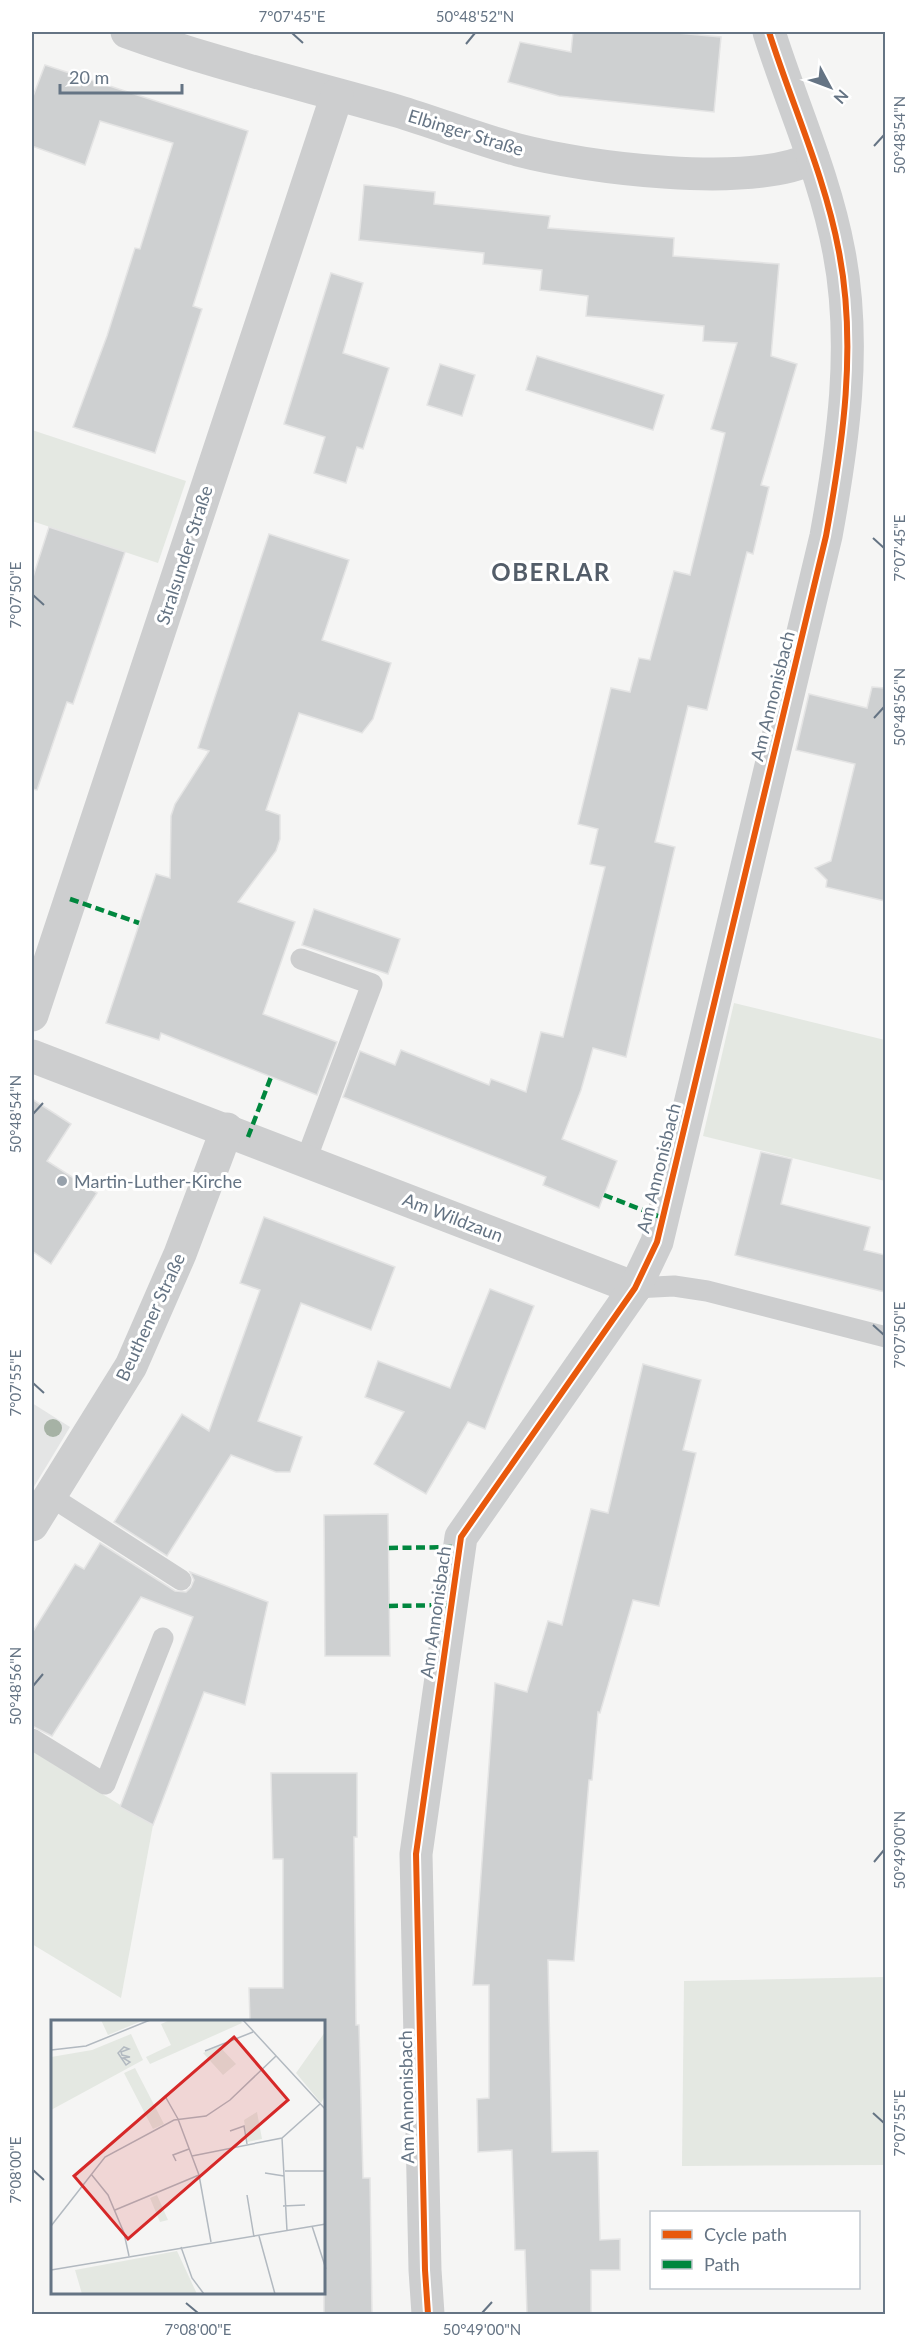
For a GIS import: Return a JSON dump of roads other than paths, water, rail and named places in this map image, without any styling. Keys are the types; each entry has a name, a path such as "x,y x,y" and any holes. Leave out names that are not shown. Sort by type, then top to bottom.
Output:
{"street":[{"name":"Elbinger Straße","path":"128,32 398,111 518,150 615,168 691,173 758,173 794,168 813,158"},
{"name":"Am Annonisbach","path":"428,2314 425,2270 416,1854 461,1538 635,1288 657,1242 826,536 838,474 846,399 847,325 839,252 813,158 769,32"},
{"name":"Stralsunder Straße","path":"32,1015 337,95"},
{"name":"Am Wildzaun","path":"32,1056 635,1288"},
{"name":"Beuthener Straße","path":"32,1525 131,1366 180,1254 227,1130"}],"lane":[{"path":"301,959 372,984 306,1160"},
{"name":"Am Wildzaun","path":"635,1288 674,1286 707,1291 885,1337"},
{"path":"50,1496 181,1580"},
{"path":"32,1739 105,1784 163,1638"}],"place":[{"name":"Martin-Luther-Kirche","path":"62,1181"}],"district":[{"name":"OBERLAR","path":"551,571"}]}
